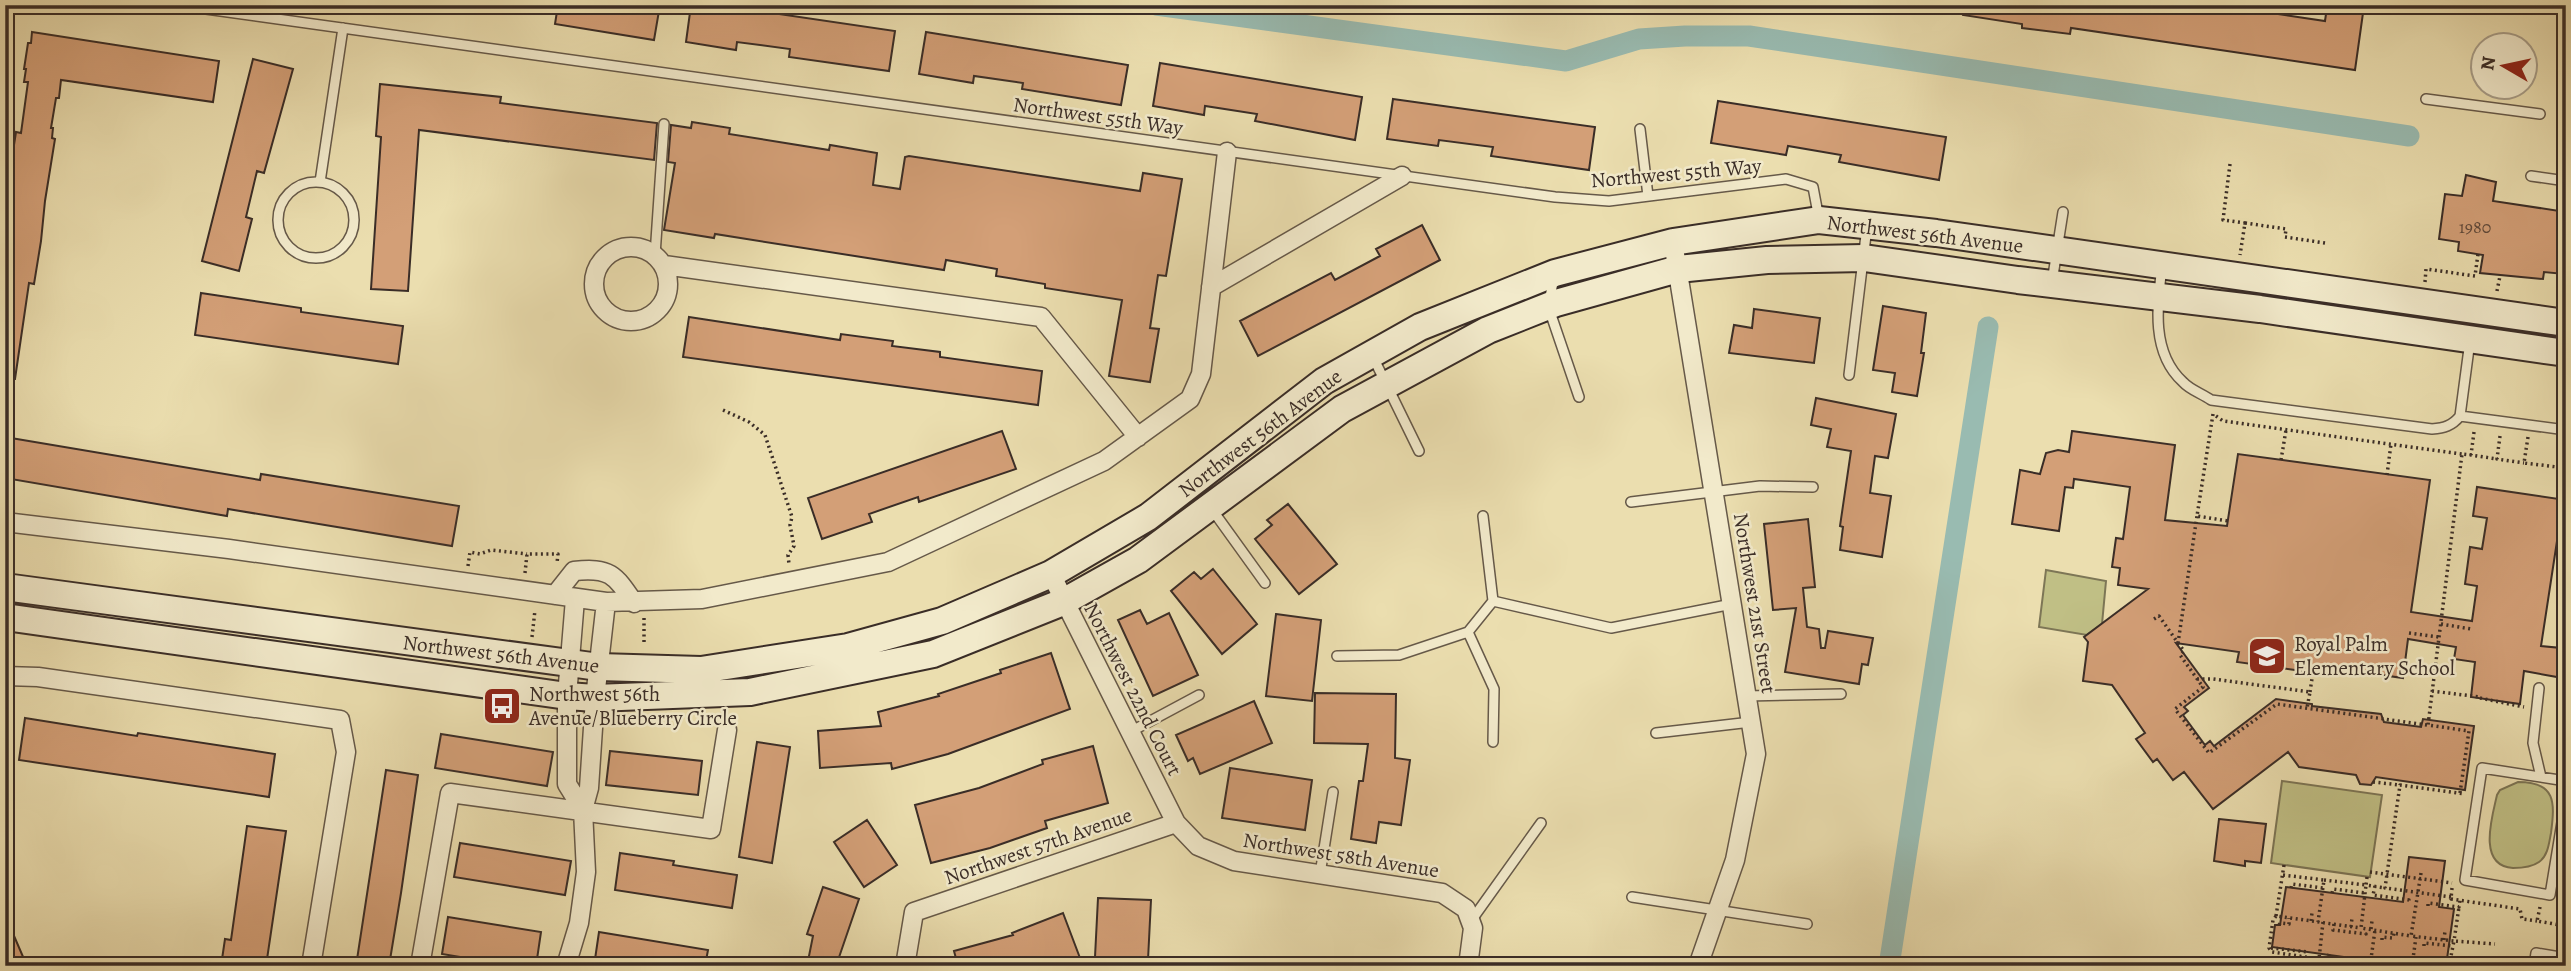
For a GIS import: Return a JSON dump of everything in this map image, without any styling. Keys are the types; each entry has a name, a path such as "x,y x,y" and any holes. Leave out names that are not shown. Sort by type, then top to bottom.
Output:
{"street":[{"path":"5,522 606,603 702,599 888,562 1104,461 1190,399 1201,374 1227,152"},
{"path":"1211,286 1402,176"},
{"name":"Northwest 56th Avenue","path":"5,587 599,667 701,670 848,647 942,621 1051,574 1148,517 1324,381 1420,327 1555,273 1673,242 1819,220 2162,265 2566,323"},
{"name":"Northwest 21st Street","path":"1673,242 1756,754 1735,860 1698,966"},
{"path":"659,260 668,278 668,291 655,313 644,319 631,321 618,319 607,313 594,290 594,277 607,255 631,246 644,248 659,260 1041,317 1138,437"},
{"name":"Northwest 56th Avenue","path":"5,617 595,698 750,692 933,654 1063,602 1138,560 1342,409 1488,330 1548,306 1678,269 1767,260 1864,258 2471,339 2565,349"},
{"path":"555,595 574,571 596,568 616,576 634,603"},
{"name":"Northwest 22nd Court","path":"1051,574 1175,823"},
{"path":"575,599 568,664 566,784 583,810"},
{"path":"566,966 579,923 586,872 583,810 589,788 595,698 606,603"},
{"path":"5,676 38,677 340,720 346,752 311,966"},
{"path":"420,966 450,793 710,829 727,730"},
{"name":"Northwest 58th Avenue","path":"1175,823 1198,846 1234,861 1442,892 1468,915"},
{"name":"Northwest 57th Avenue","path":"905,966 914,912 1175,823"},
{"path":"1468,915 1473,928 1468,966"}],"lane":[{"name":"Northwest 55th Way","path":"177,5 1555,198 1609,201 1786,179 1814,187 1819,220"},
{"path":"320,182 343,29"},
{"path":"2426,99 2540,114"},
{"path":"659,260 664,124"},
{"path":"1640,128 1648,197"},
{"path":"2531,176 2566,181"},
{"path":"320,182 333,186 351,204 353,230 338,251 326,257 313,258 291,249 279,229 278,217 281,205 297,187 320,182"},
{"path":"2052,284 2063,212"},
{"path":"1849,375 1867,226"},
{"path":"2162,265 2158,297 2158,334 2167,360 2183,383 2211,400 2432,429 2445,428 2460,416 2471,339"},
{"path":"1555,273 1548,306 1579,397"},
{"path":"1372,354 1419,451"},
{"path":"2460,416 2566,430"},
{"path":"1630,502 1760,486 1813,487"},
{"path":"1210,507 1265,583"},
{"path":"1337,656 1399,655 1468,632 1493,601 1483,516"},
{"path":"1493,601 1611,628 1732,604"},
{"path":"1468,632 1494,689 1493,742"},
{"path":"2539,688 2533,743 2541,777"},
{"path":"1746,696 1841,694"},
{"path":"1129,733 1199,695"},
{"path":"1656,733 1751,722"},
{"path":"2566,781 2482,768 2465,880 2546,894 2566,798"},
{"path":"1320,874 1333,792"},
{"path":"1468,915 1541,823"},
{"path":"1632,897 1807,924"},
{"path":"2534,966 2536,953 2566,958"}],"path":[{"path":"2230,164 2223,220 2286,229 2285,237 2325,243"},
{"path":"2240,255 2245,223"},
{"path":"2424,284 2426,269 2475,276 2478,254"},
{"path":"2413,282 2437,285"},
{"path":"2485,292 2497,294"},
{"path":"2208,410 2223,421 2566,468"},
{"path":"2178,643 2193,529 2213,414"},
{"path":"2470,455 2476,419"},
{"path":"2497,459 2502,422"},
{"path":"2524,463 2529,425"},
{"path":"2281,460 2286,430"},
{"path":"2387,475 2391,444"},
{"path":"2428,725 2462,454"},
{"path":"2197,516 2228,521"},
{"path":"465,582 470,552 480,554 491,550 558,554 556,569"},
{"path":"525,574 527,554"},
{"path":"2154,619 2159,616 2184,651 2180,655 2203,687 2191,693 2175,709 2209,753 2232,740 2277,704 2469,731 2460,793"},
{"path":"2441,624 2471,629"},
{"path":"2409,633 2439,637"},
{"path":"2307,708 2314,666"},
{"path":"2197,679 2310,692"},
{"path":"2432,691 2519,706"},
{"path":"2187,734 2191,730"},
{"path":"2373,782 2465,794 2463,807"},
{"path":"2385,888 2400,785"},
{"path":"2269,948 2284,865"},
{"path":"2371,872 2421,876 2453,883 2451,897"},
{"path":"2283,875 2418,892 2520,909 2522,919 2566,926"},
{"path":"2412,966 2421,876"},
{"path":"2361,928 2367,877"},
{"path":"2318,962 2324,880"},
{"path":"2291,888 2292,884 2323,888"},
{"path":"2375,887 2373,895 2409,903"},
{"path":"2332,892 2333,889 2365,893"},
{"path":"2538,921 2546,894"},
{"path":"2449,966 2460,900"},
{"path":"2428,906 2428,903 2459,907"},
{"path":"2311,921 2312,913"},
{"path":"2276,916 2444,940 2453,944"},
{"path":"2279,925 2289,924 2289,918"},
{"path":"2351,927 2352,918"},
{"path":"2372,921 2370,964 2395,966"},
{"path":"2334,924 2333,930 2366,934 2365,936"},
{"path":"2444,940 2445,931"},
{"path":"2382,940 2382,937 2393,938 2393,933"},
{"path":"2424,946 2424,943 2495,944"},
{"path":"2269,948 2309,952"},
{"path":"2269,948 2272,952 2318,962 2353,966"},
{"path":"2329,954 2328,957 2339,958 2338,964"}],"shaded area":[{"path":"2046,570 2106,581 2102,624 2087,635 2039,627"},
{"path":"2282,781 2382,795 2370,877 2271,863"},
{"path":"2518,782 2530,783 2546,790 2553,812 2550,841 2544,856 2533,865 2513,868 2502,865 2495,859 2491,850 2490,827 2500,790"}],"building":[{"path":"558,5 660,5 654,40 555,24"},
{"path":"691,5 718,5 895,31 889,71 789,57 790,49 737,42 736,50 686,42"},
{"path":"1964,5 2218,5 2325,21 2327,7 2363,13 2355,70 2071,28 2070,34 2022,28 2022,24 1963,15"},
{"path":"32,32 219,61 213,102 61,80 51,128 52,138 55,139 34,284 29,283 15,379 5,379 5,188 12,144 14,145 16,132 21,133 28,82 24,82 24,69"},
{"path":"926,32 1128,65 1121,105 1022,89 1023,83 974,76 973,83 919,74"},
{"path":"253,59 293,69 264,173 257,171 246,217 252,219 239,271 202,261"},
{"path":"1160,63 1362,97 1355,140 1255,121 1257,114 1205,106 1204,115 1153,106"},
{"path":"380,84 501,97 500,103 657,123 654,160 419,130 408,291 371,289 381,137 376,136"},
{"path":"1393,99 1595,127 1589,170 1491,156 1493,147 1439,140 1438,146 1387,139"},
{"path":"1718,101 1946,137 1939,180 1839,162 1841,155 1788,146 1786,155 1711,143"},
{"path":"692,122 730,128 729,134 829,150 830,145 877,153 873,185 900,189 905,157 909,156 1140,191 1143,173 1182,179 1166,276 1158,275 1150,328 1159,329 1150,382 1109,376 1122,300 1045,288 1045,284 996,276 997,269 946,260 944,270 715,234 714,238 664,230 675,163 668,162 671,125 691,128"},
{"path":"2466,175 2496,182 2493,201 2566,212 2564,274 2544,272 2543,279 2480,273 2483,255 2458,251 2459,242 2439,239 2445,194 2462,196"},
{"path":"1422,225 1440,260 1258,356 1240,321 1331,273 1335,280 1380,256 1376,249"},
{"path":"201,293 301,308 301,312 403,326 398,364 195,335"},
{"path":"1883,306 1926,313 1921,353 1924,353 1917,396 1892,392 1895,373 1873,370"},
{"path":"1754,309 1820,318 1814,363 1729,353 1734,325 1752,328"},
{"path":"689,317 840,340 841,334 893,341 892,346 940,352 940,357 1042,371 1038,405 683,357"},
{"path":"1816,398 1896,414 1888,458 1875,456 1870,493 1891,496 1882,557 1840,550 1843,527 1840,526 1851,451 1827,447 1831,429 1811,425"},
{"path":"1002,431 1016,469 919,502 918,497 869,514 872,522 822,539 808,498"},
{"path":"2072,431 2175,445 2165,520 2227,526 2238,454 2430,480 2411,612 2472,621 2477,586 2465,584 2470,547 2482,549 2487,518 2473,516 2477,487 2566,500 2566,529 2559,528 2541,646 2561,648 2557,677 2524,671 2520,704 2471,697 2475,662 2454,659 2456,647 2408,639 2403,678 2318,666 2317,673 2237,662 2239,652 2176,643 2209,688 2184,707 2188,711 2183,715 2205,745 2210,741 2214,746 2276,699 2381,714 2384,722 2421,727 2423,719 2474,726 2465,790 2376,777 2371,785 2360,784 2356,775 2299,767 2288,752 2213,809 2184,772 2173,780 2157,759 2153,762 2136,739 2145,733 2112,685 2083,681 2088,642 2084,637 2148,589 2118,585 2120,568 2112,567 2116,538 2123,539 2130,487 2074,479 2073,488 2065,487 2059,531 2012,524 2020,470 2040,474 2046,453 2058,450 2069,452"},
{"path":"5,437 260,480 261,474 459,506 452,546 228,509 227,516 5,478"},
{"path":"1288,504 1337,564 1299,594 1255,539 1272,525 1267,520"},
{"path":"1808,519 1815,587 1803,588 1807,627 1819,629 1821,648 1825,648 1828,631 1873,638 1868,665 1862,664 1859,684 1785,672 1796,608 1773,610 1764,524"},
{"path":"1213,569 1257,624 1222,654 1171,591 1194,572 1201,579"},
{"path":"1140,610 1147,624 1169,613 1198,675 1153,696 1118,620"},
{"path":"1276,614 1321,620 1312,701 1266,696"},
{"path":"1051,653 1070,709 948,754 892,769 891,763 820,768 818,731 881,726 878,712 939,696 938,694 1001,673 1000,670"},
{"path":"1315,693 1396,694 1395,758 1410,760 1401,825 1379,822 1376,843 1351,839 1359,781 1363,781 1368,744 1314,743"},
{"path":"1254,701 1272,743 1200,774 1193,758 1188,761 1176,735"},
{"path":"25,718 275,754 269,797 19,760"},
{"path":"441,734 553,752 547,786 435,768"},
{"path":"757,742 790,747 772,863 739,857"},
{"path":"1093,746 1108,803 1045,821 1047,828 990,848 931,863 915,805 979,788 1043,764 1042,760"},
{"path":"610,751 702,761 698,795 606,785"},
{"path":"1230,768 1312,780 1305,830 1222,818"},
{"path":"386,770 418,775 401,893 389,966 356,966"},
{"path":"2219,819 2266,824 2261,863 2245,861 2245,866 2214,861"},
{"path":"867,820 897,865 864,887 834,842"},
{"path":"247,826 286,831 266,966 221,966 225,939 231,940"},
{"path":"460,843 571,861 565,895 454,877"},
{"path":"620,853 674,861 673,865 737,875 732,908 615,890"},
{"path":"2409,857 2445,861 2439,907 2454,909 2446,966 2409,966 2272,947 2275,925 2280,925 2286,887 2403,902"},
{"path":"823,887 859,899 836,966 807,966 813,936 807,934"},
{"path":"1098,898 1151,900 1148,960 1095,957"},
{"path":"1063,913 1083,966 958,966 954,951 1013,935 1012,933"},
{"path":"5,915 27,966 5,966"},
{"path":"448,917 541,932 536,966 514,966 442,954"},
{"path":"599,932 708,950 705,966 594,966"}],"waterway":[{"path":"1156,5 1566,61 1639,39 1749,36 2409,136"},
{"path":"1889,966 1988,327"}],"place":[{"name":"Royal Palm Elementary School","path":"2267,656"},
{"name":"Northwest 56th Avenue/Blueberry Circle","path":"502,706"}]}
